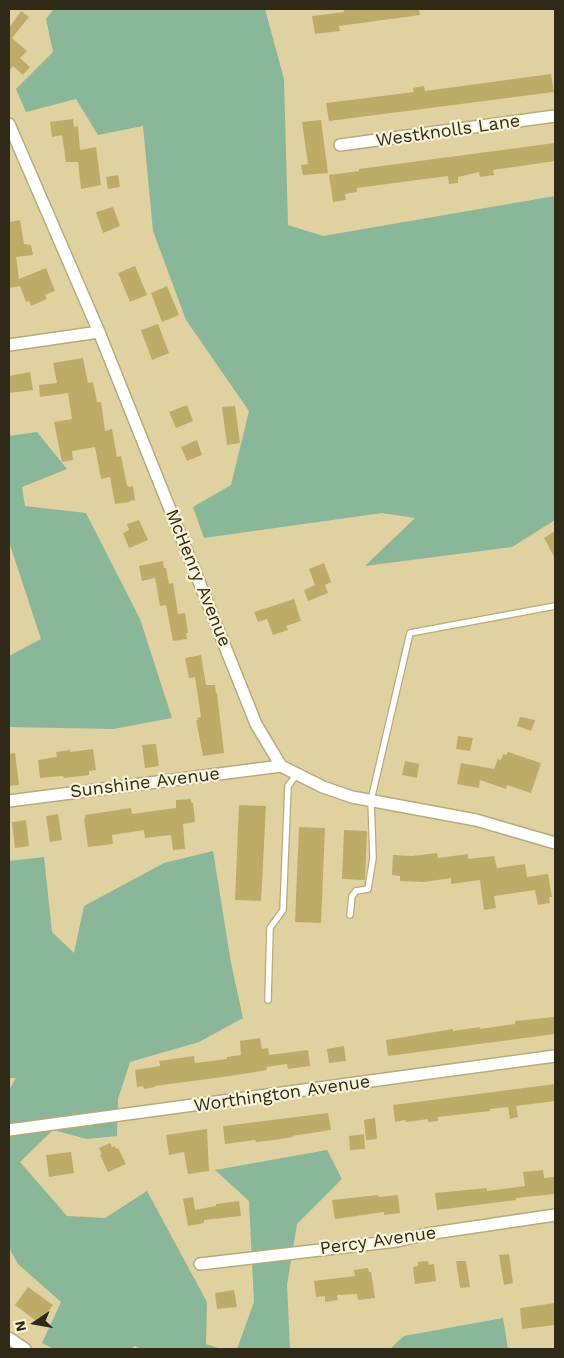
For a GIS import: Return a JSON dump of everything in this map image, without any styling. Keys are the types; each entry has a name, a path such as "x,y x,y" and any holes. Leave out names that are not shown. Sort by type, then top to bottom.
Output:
{"street":[{"name":"Westknolls Lane","path":"340,145 555,116"},
{"name":"McHenry Avenue","path":"9,124 98,332 256,724 281,766"},
{"path":"9,345 98,332"},
{"path":"281,766 324,787 352,796 476,820 555,843"},
{"name":"Sunshine Avenue","path":"9,801 281,766"},
{"name":"Worthington Avenue","path":"9,1130 555,1056"},
{"name":"Percy Avenue","path":"200,1264 397,1241 427,1234 555,1215"},
{"path":"9,1338 25,1349"}],"lane":[{"path":"350,915 352,896 356,891 368,889 373,858 371,800 410,633 555,606"},
{"path":"268,1000 270,928 283,910 288,786 297,774"}],"green space":[{"path":"54,9 265,9 284,79 288,225 323,236 555,196 555,520 512,547 365,566 415,518 382,513 204,538 193,507 231,485 249,411 186,320 153,231 143,126 98,135 76,99 26,112 16,89 53,52 46,19"},
{"path":"37,432 67,469 22,487 25,506 86,513 140,619 172,718 113,729 9,727 9,656 41,639 9,542 9,436"},
{"path":"213,851 231,963 243,1018 199,1042 130,1062 118,1099 117,1136 87,1139 53,1130 20,1162 67,1216 105,1218 147,1191 207,1302 206,1344 221,1349 141,1349 135,1346 130,1349 54,1349 42,1343 61,1302 18,1264 9,1248 9,1090 16,1078 9,1078 9,861 44,857 52,932 74,953 84,906 164,863"},
{"path":"327,1150 342,1179 297,1224 287,1285 290,1349 237,1349 254,1302 249,1201 215,1170"},
{"path":"503,1318 508,1349 390,1349 404,1336"}],"building":[{"path":"343,9 419,9 420,15 339,26 340,31 315,34 312,16 344,12"},
{"path":"21,11 29,17 12,38 27,51 20,58 30,67 23,75 13,66 9,71 9,28"},
{"path":"551,74 554,92 329,121 326,103 414,92 413,88 424,86 425,91"},
{"path":"73,119 74,127 78,126 80,150 96,147 101,185 81,189 78,162 66,162 62,135 52,137 50,122"},
{"path":"321,120 328,173 303,175 301,165 308,164 302,122"},
{"path":"555,143 555,161 493,170 494,175 480,177 479,172 458,177 458,183 449,184 448,176 357,188 357,192 345,194 346,200 333,202 329,175 359,171 359,169"},
{"path":"118,175 120,187 108,189 106,177"},
{"path":"113,207 120,226 103,233 96,212"},
{"path":"20,220 24,244 31,245 33,255 16,257 19,279 46,268 55,291 45,295 47,299 31,306 29,301 26,302 20,286 9,288 9,222"},
{"path":"135,266 147,295 130,302 118,273"},
{"path":"167,286 179,315 162,322 151,293"},
{"path":"158,324 169,353 152,360 141,330"},
{"path":"83,358 88,383 93,382 97,402 101,402 105,431 112,429 117,457 121,456 127,485 128,487 133,486 135,500 130,502 115,504 110,477 101,479 95,447 72,451 73,460 62,462 54,422 72,419 68,393 40,397 39,385 57,383 53,363"},
{"path":"30,372 33,390 9,393 9,376"},
{"path":"187,405 193,421 176,428 169,412"},
{"path":"235,406 240,443 227,445 222,407"},
{"path":"197,440 202,455 187,461 181,447"},
{"path":"139,520 148,540 129,548 123,533 129,530 127,524"},
{"path":"555,531 555,558 544,538"},
{"path":"163,561 169,584 173,583 178,614 185,613 187,639 173,641 166,605 160,606 155,578 142,581 139,566"},
{"path":"324,563 331,582 325,585 328,593 308,601 304,590 315,585 309,569"},
{"path":"294,599 301,621 286,626 288,630 273,635 267,619 258,622 254,612"},
{"path":"201,655 206,685 215,685 217,693 224,753 203,756 196,720 201,717 195,677 189,678 185,658"},
{"path":"520,717 535,720 531,731 517,726"},
{"path":"458,736 473,738 470,751 456,749"},
{"path":"156,744 159,766 145,768 142,745"},
{"path":"93,749 96,770 89,771 89,775 40,778 38,760 57,757 56,752"},
{"path":"508,752 541,763 531,793 507,785 506,789 480,780 479,788 457,784 461,763 494,769 498,759 501,760 503,754 506,755"},
{"path":"15,753 19,785 9,786 9,754"},
{"path":"405,761 419,764 417,778 402,775"},
{"path":"191,799 195,822 183,824 185,849 173,850 171,835 145,838 144,830 112,835 113,844 88,847 85,815 131,808 132,814 176,808 176,800"},
{"path":"239,805 266,806 261,901 235,900"},
{"path":"58,814 62,840 50,842 46,816"},
{"path":"26,820 29,846 15,848 12,822"},
{"path":"299,827 325,828 321,923 295,922"},
{"path":"344,830 367,831 365,880 342,879"},
{"path":"437,853 438,858 468,854 468,859 494,856 497,868 525,864 527,877 548,874 552,897 549,897 550,903 538,905 535,890 494,896 496,908 484,910 480,880 451,884 451,878 424,882 400,881 400,876 392,875 393,855 412,856"},
{"path":"555,1017 555,1034 388,1056 386,1040 453,1029 453,1031 480,1027 480,1029 515,1024 515,1021"},
{"path":"260,1038 262,1049 268,1048 269,1055 308,1050 310,1066 288,1069 287,1064 266,1067 267,1070 237,1075 144,1089 143,1086 137,1087 135,1070 160,1066 159,1061 194,1056 195,1063 227,1059 227,1057 241,1055 240,1041"},
{"path":"344,1046 346,1061 329,1063 327,1049"},
{"path":"555,1084 555,1101 516,1106 518,1117 510,1119 508,1107 438,1117 438,1121 428,1122 428,1119 395,1122 393,1105"},
{"path":"328,1113 331,1130 275,1140 256,1142 255,1140 225,1144 223,1126"},
{"path":"375,1118 377,1139 366,1140 364,1120"},
{"path":"207,1129 209,1171 188,1174 184,1152 169,1155 166,1135"},
{"path":"364,1134 365,1149 350,1150 349,1136"},
{"path":"110,1143 112,1147 118,1148 126,1164 108,1172 100,1155 102,1154 99,1148"},
{"path":"71,1152 74,1173 49,1177 46,1155"},
{"path":"543,1170 544,1178 555,1177 555,1194 437,1210 435,1193 487,1188 487,1191 525,1186 523,1172"},
{"path":"378,1195 379,1197 398,1195 400,1213 384,1215 384,1212 335,1219 332,1200"},
{"path":"193,1197 195,1210 216,1206 216,1204 239,1201 241,1216 204,1220 204,1223 188,1226 183,1199"},
{"path":"509,1254 513,1283 504,1285 499,1255"},
{"path":"428,1261 429,1265 434,1264 436,1281 415,1284 413,1267 418,1266 418,1262"},
{"path":"456,1261 466,1261 470,1287 460,1288"},
{"path":"368,1268 369,1272 371,1272 375,1298 358,1300 357,1294 337,1295 338,1300 325,1302 325,1296 316,1297 314,1281 355,1276 354,1270"},
{"path":"28,1287 53,1305 39,1323 15,1305"},
{"path":"234,1290 237,1307 217,1309 215,1293"},
{"path":"555,1303 555,1325 522,1329 520,1308"}]}
